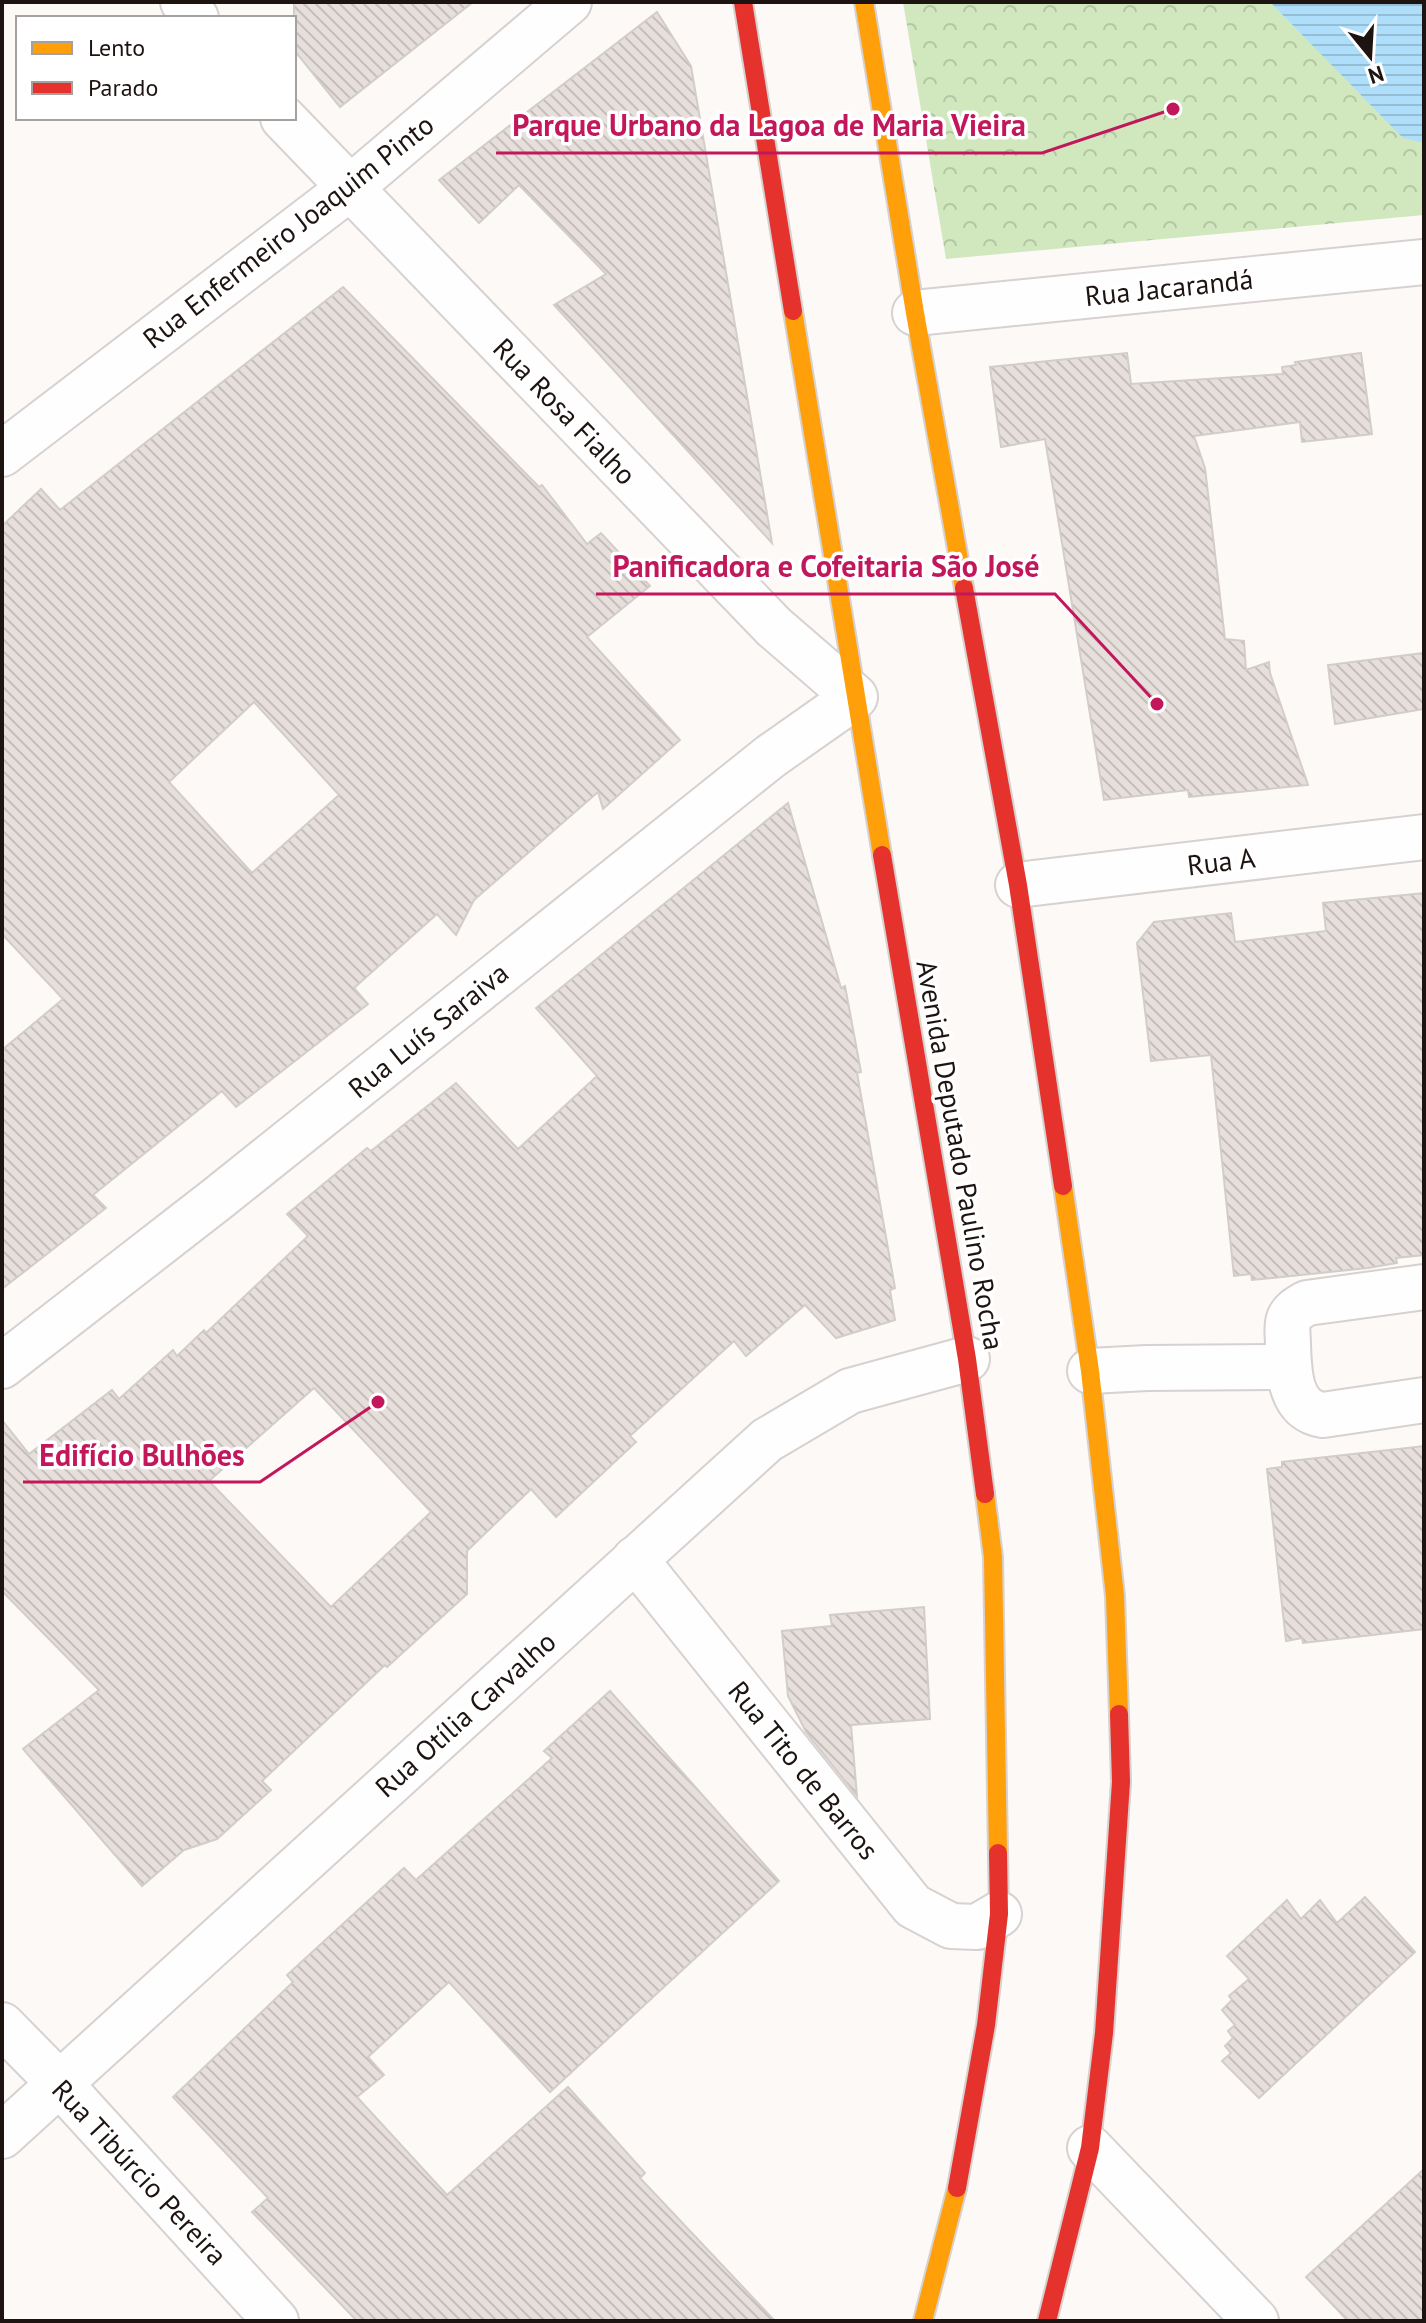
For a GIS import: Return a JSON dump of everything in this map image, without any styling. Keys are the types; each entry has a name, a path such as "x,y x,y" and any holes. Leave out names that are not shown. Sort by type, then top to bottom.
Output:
{"main road":[{"name":"Avenida Deputado Paulino Rocha","path":"743,2 855,697 967,1359 993,1557 999,1914 986,2025 954,2206 923,2321"},
{"path":"864,2 915,313 1018,885 1090,1371 1115,1596 1121,1782 1104,2033 1090,2148 1047,2321"}],"street":[{"name":"Rua Enfermeiro Joaquim Pinto","path":"2,454 350,188 569,2"},
{"name":"Rua Rosa Fialho","path":"285,120 774,627 855,697"},
{"name":"Rua Jacarandá","path":"915,313 1424,262"},
{"name":"Rua Luís Saraiva","path":"2,1366 229,1189 771,756 855,697"},
{"name":"Rua A","path":"1018,885 1424,837"},
{"path":"1424,1287 1307,1303 1297,1308 1288,1323 1289,1367 1295,1396 1312,1414 1424,1400"},
{"name":"Rua Otília Carvalho","path":"2,2136 767,1440 850,1391 967,1359"},
{"path":"1090,1371 1289,1367"},
{"name":"Rua Tito de Barros","path":"635,1559 913,1906 951,1926 977,1927 999,1914"},
{"name":"Rua Tibúrcio Pereira","path":"2,2025 60,2084 276,2321"},
{"path":"1090,2148 1256,2321"}],"green space":[{"path":"903,2 1424,2 1424,215 946,259"}],"water":[{"path":"1270,2 1424,2 1424,143 1403,138"}],"building":[{"path":"294,2 473,2 340,107 296,52"},
{"path":"657,12 691,66 772,543 554,305 606,274 519,185 479,223 439,180"},
{"path":"343,287 539,487 542,485 587,544 601,533 650,586 587,637 680,740 603,809 598,792 474,900 456,935 437,914 354,988 368,1004 236,1107 222,1091 93,1195 106,1208 2,1289 2,1050 63,999 2,934 2,526 41,489 60,510","holes":["254,702 339,795 252,873 169,782"]},
{"path":"1127,353 1131,384 1283,374 1282,367 1296,365 1295,362 1361,353 1372,434 1302,442 1300,422 1194,436 1205,468 1225,639 1244,641 1246,670 1269,662 1308,785 1189,797 1188,790 1104,800 1045,439 1001,447 990,367"},
{"path":"1424,653 1424,709 1335,724 1328,665"},
{"path":"788,803 841,988 845,986 895,1288 890,1290 895,1320 836,1338 805,1305 746,1356 734,1341 630,1436 636,1442 556,1517 531,1489 467,1551 467,1594 387,1667 385,1665 262,1781 271,1790 217,1839 184,1850 142,1886 23,1749 99,1690 2,1591 2,1420 29,1454 112,1390 119,1399 173,1350 177,1356 204,1330 206,1333 308,1236 287,1214 367,1148 371,1151 456,1083 518,1149 597,1076 536,1008","holes":["314,1388 431,1512 331,1607 209,1481"]},
{"path":"1424,893 1424,1255 1396,1258 1397,1263 1368,1268 1252,1280 1251,1274 1234,1276 1211,1055 1151,1061 1137,943 1154,922 1231,913 1235,942 1326,931 1323,903"},
{"path":"1424,1446 1424,1629 1303,1643 1302,1638 1286,1641 1267,1469 1282,1467 1282,1462"},
{"path":"924,1607 930,1719 851,1725 857,1796 806,1732 788,1696 782,1631 832,1626 830,1615"},
{"path":"610,1691 779,1881 550,2092 449,1982 368,2057 384,2075 357,2097 447,2195 568,2087 645,2173 640,2178 775,2321 357,2321 252,2212 268,2198 173,2097 293,1982 287,1975 404,1868 416,1880 552,1758 544,1751"},
{"path":"1365,1897 1415,1952 1259,2098 1222,2061 1231,2053 1225,2046 1233,2038 1228,2031 1235,2025 1222,2010 1232,2000 1229,1996 1249,1979 1227,1956 1287,1900 1301,1919 1320,1900 1337,1923"},
{"path":"1424,2169 1424,2321 1348,2321 1306,2277"}],"traffic: slow":[{"path":"864,2 964,588"},
{"path":"793,311 882,855"},
{"path":"1063,1186 1090,1371 1115,1596 1119,1714"},
{"path":"985,1494 993,1557 998,1853"},
{"path":"923,2321 957,2188"}],"traffic: jam":[{"path":"743,2 793,311"},
{"path":"964,588 1018,885 1063,1186"},
{"path":"882,855 967,1359 985,1494"},
{"path":"1047,2321 1090,2148 1104,2033 1121,1782 1119,1714"},
{"path":"957,2188 986,2025 999,1914 998,1853"}],"place":[{"name":"Parque Urbano da Lagoa de Maria Vieira","path":"1173,109"},
{"name":"Panificadora e Cofeitaria São José","path":"1157,704"},
{"name":"Edifício Bulhões","path":"378,1402"}]}
